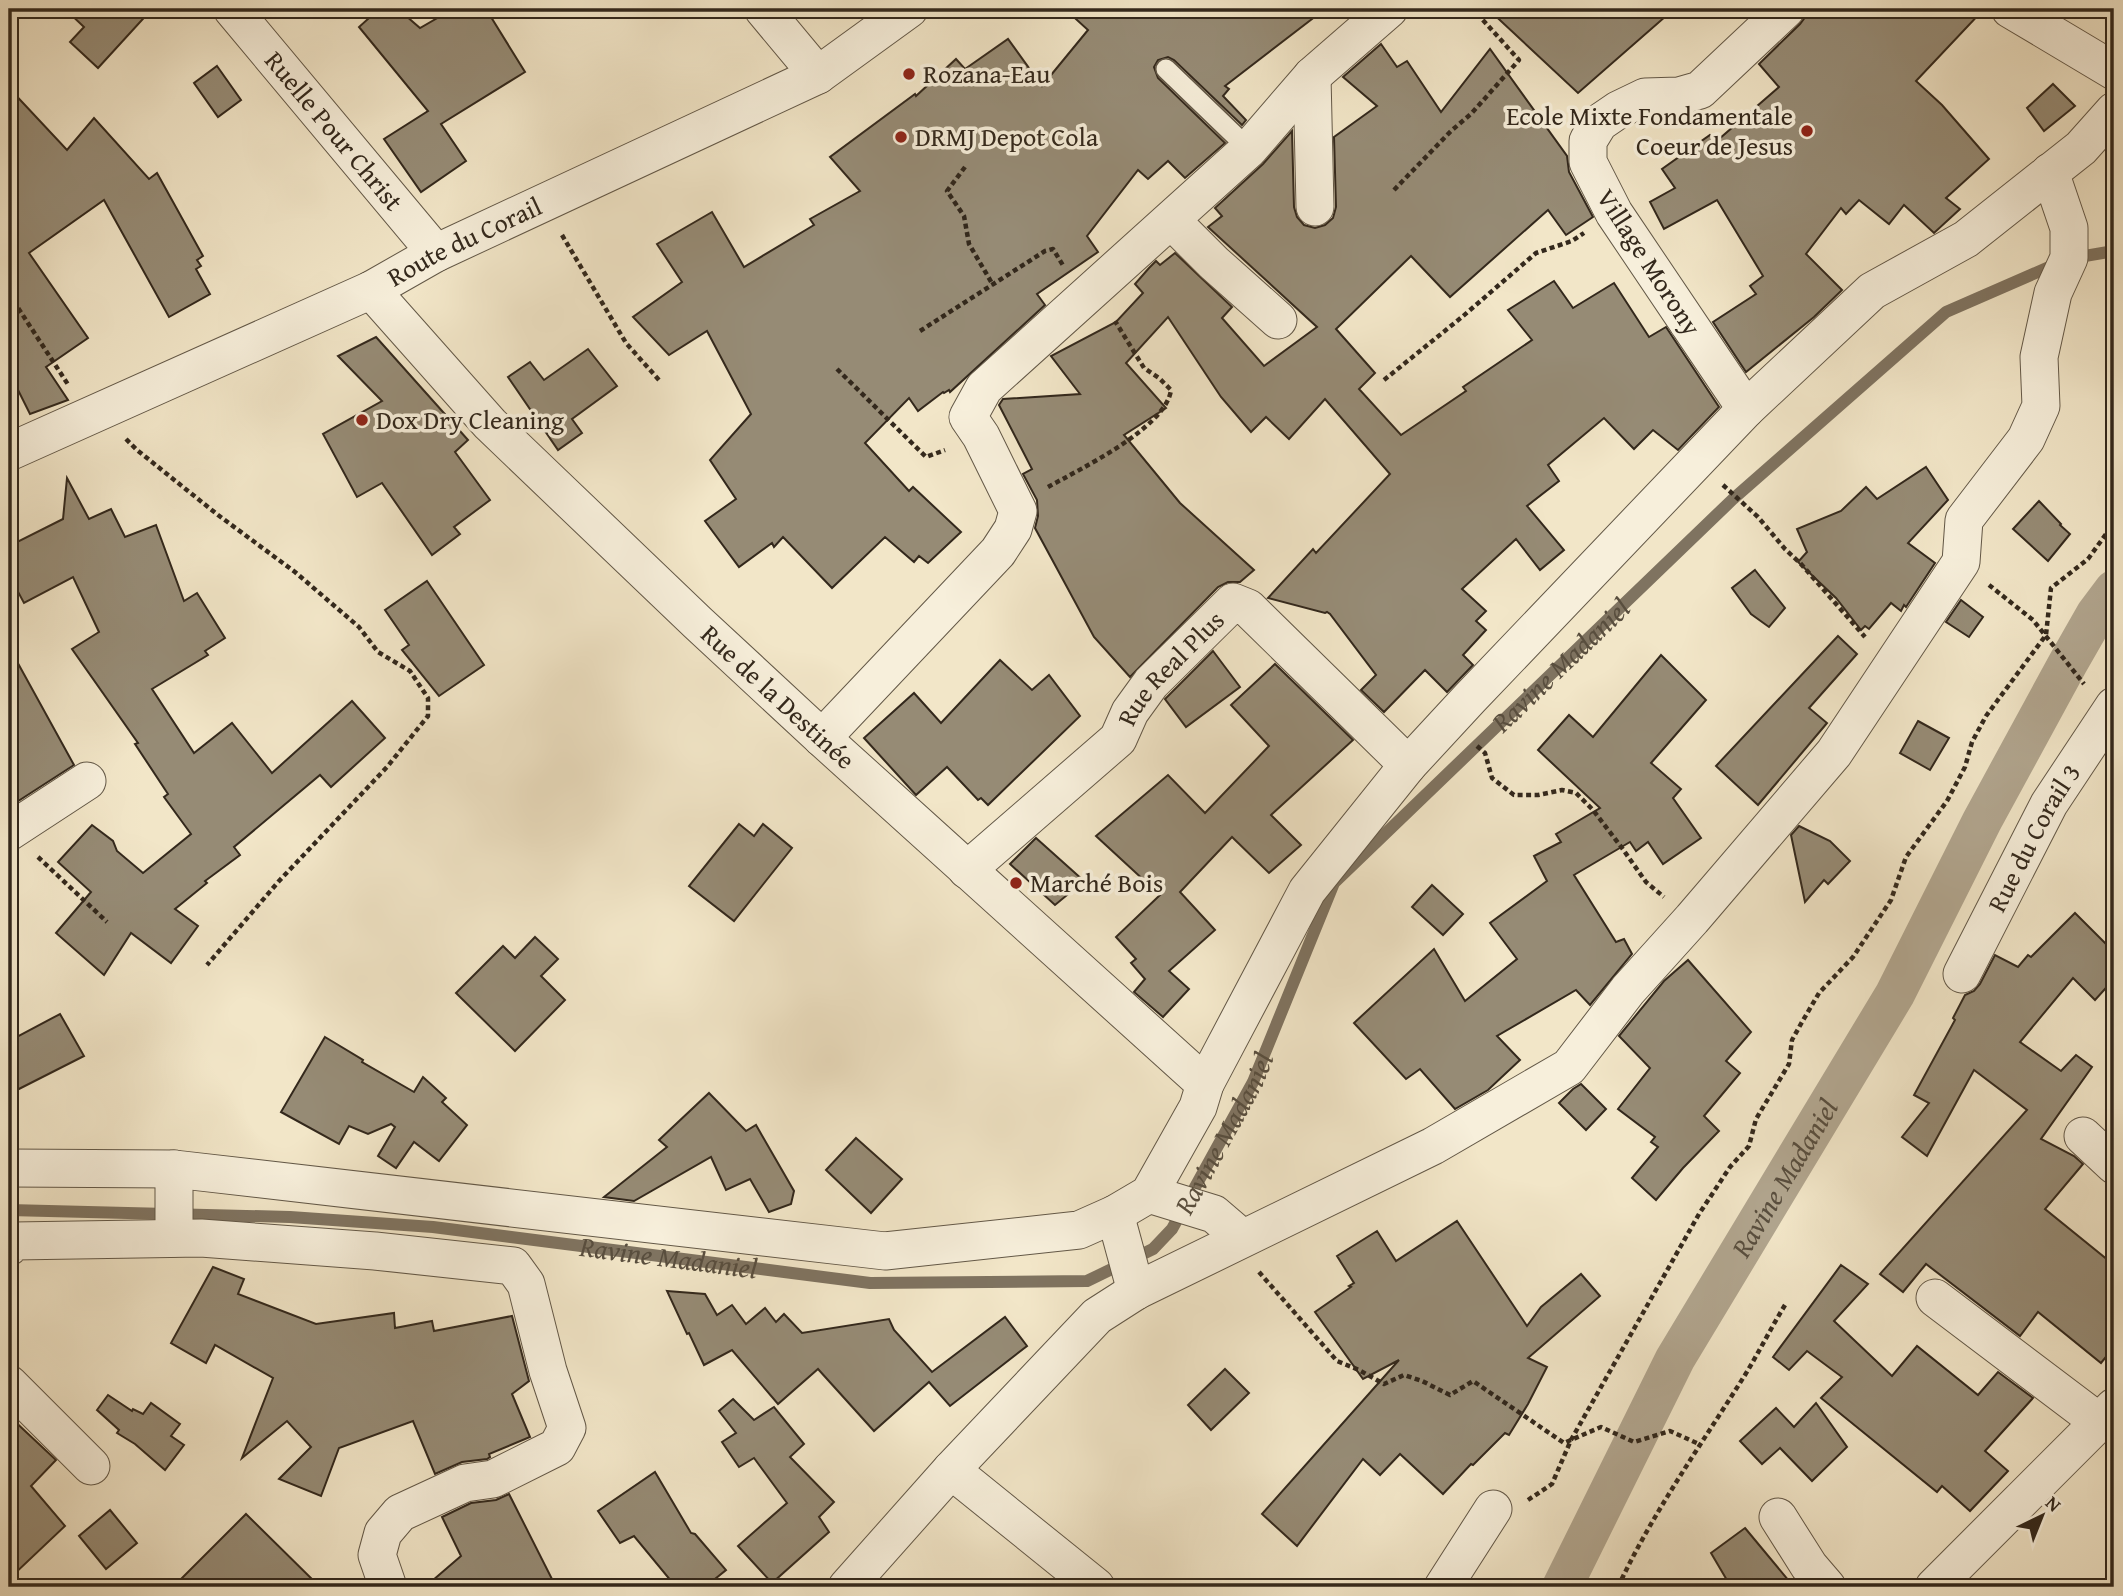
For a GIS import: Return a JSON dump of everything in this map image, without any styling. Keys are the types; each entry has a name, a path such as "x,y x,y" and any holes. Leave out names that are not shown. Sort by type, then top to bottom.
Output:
{"street":[{"name":"Ruelle Pour Christ","path":"232,9 436,253"},
{"path":"763,9 818,75"},
{"name":"Route du Corail","path":"9,452 371,290 436,253 818,75 909,9"},
{"path":"822,738 998,552 1013,529 1018,511 1016,505 981,436 968,417 984,388 1249,149 1312,76 1389,9"},
{"name":"Village Morony","path":"1746,409 1614,213 1588,162 1588,141 1599,123 1645,97 1679,96 1700,90 1786,9"},
{"path":"2010,9 2114,71"},
{"path":"1312,76 1314,207"},
{"path":"9,1168 174,1169 885,1251 1079,1230 1115,1214 1149,1194 1198,1107 1205,1084 1307,891 1408,765 1746,409 1871,291 1966,239 2081,148 2114,111"},
{"path":"847,1587 951,1470 1097,1316 1136,1291 1433,1146 1569,1067 1628,990 1834,753 1961,562 1964,520 2026,439 2041,406 2039,357 2053,293 2069,258 2069,228 2050,172"},
{"path":"1172,221 1278,320"},
{"name":"Rue de la Destinée","path":"371,290 490,424 698,624 1205,1084"},
{"name":"Rue Real Plus","path":"967,870 1118,739 1130,712 1151,683 1233,602 1248,608 1408,765"},
{"name":"Rue du Corail 3","path":"1962,974 2049,804 2112,713"},
{"path":"12,830 88,781"},
{"path":"2083,1136 2114,1165"},
{"path":"174,1169 174,1238"},
{"path":"1149,1194 1214,1214 1238,1241"},
{"path":"1115,1214 1136,1291"},
{"path":"9,1247 14,1241 201,1238 374,1251 513,1266 526,1284 548,1371 567,1428 557,1447 493,1479 465,1483 400,1513 383,1532 377,1555 388,1587"},
{"path":"1934,1587 2107,1414 1935,1298"},
{"path":"9,1384 91,1465"},
{"path":"951,1470 1096,1587"},
{"path":"1443,1587 1493,1510"},
{"path":"1778,1517 1809,1566 1827,1587"}],"lane":[{"path":"1166,69 1249,149"}],"path":[{"path":"1394,190 1471,114 1520,60 1473,9"},
{"path":"965,167 947,191 964,216 969,244 993,285"},
{"path":"544,204 626,343 659,380"},
{"path":"1384,380 1535,253 1572,241 1614,213"},
{"path":"920,331 1045,251 1053,249 1089,292 1144,368 1171,390 1170,400 1162,411 1131,438 1016,505"},
{"path":"9,294 94,414 218,515 295,572 359,627 379,652 410,671 428,698 428,716 387,767 279,881 207,965"},
{"path":"837,369 926,457 981,436"},
{"path":"1697,461 1759,517 1784,549 1801,564 1860,632 1894,663"},
{"path":"1493,1510 1519,1507 1552,1484 1571,1440 1699,1214 1730,1167 1749,1146 1756,1119 1789,1064 1792,1041 1801,1023 1819,993 1853,957 1891,900 1906,858 1947,801 1965,767 1972,742 1986,716 2046,635 2051,588 2088,559 2114,523"},
{"path":"1961,562 2033,620 2112,713"},
{"path":"1448,722 1485,753 1492,778 1514,794 1538,795 1562,790 1576,793 1593,810 1646,882 1692,919"},
{"path":"12,830 107,922"},
{"path":"1238,1241 1337,1361 1384,1384 1404,1376 1422,1381 1450,1395 1473,1381 1564,1443 1601,1427 1634,1442 1670,1431 1699,1444"},
{"path":"1618,1587 1644,1534 1745,1374 1784,1305"}],"building":[{"path":"65,9 152,9 98,68 70,42 84,27"},
{"path":"379,9 398,9 420,28 453,9 486,9 525,72 441,124 466,161 421,192 384,139 428,111 359,27"},
{"path":"1065,9 1325,9 1225,86 1229,89 1223,96 1246,120 1242,125 1174,60 1168,57 1158,60 1154,67 1158,78 1225,143 1185,178 1168,161 1148,179 1138,170 1087,236 1098,252 1037,294 1045,305 950,392 943,392 918,411 909,398 865,443 909,491 913,487 961,532 928,563 919,556 914,562 885,537 832,588 783,537 774,547 772,543 739,567 705,521 736,499 710,460 751,414 707,331 669,355 633,317 682,282 657,244 712,212 744,267 814,225 810,219 860,191 830,157 915,94 916,96 956,59 965,69 1008,39 1042,86 1088,30"},
{"path":"1488,9 1674,9 1578,93"},
{"path":"1806,9 1984,9 1916,81 1942,105 1989,159 1946,198 1960,209 1934,233 1904,205 1889,224 1859,200 1846,214 1841,208 1806,254 1842,290 1814,317 1746,372 1713,322 1756,294 1750,286 1763,276 1717,200 1664,229 1650,202 1675,188 1662,169 1710,135 1719,139 1779,87 1759,64 1800,24 1806,16"},
{"path":"1381,44 1397,67 1407,61 1441,112 1490,49 1567,156 1569,172 1593,217 1566,235 1548,210 1450,297 1411,256 1336,329 1375,373 1359,389 1401,435 1466,391 1463,387 1532,340 1508,310 1554,281 1573,308 1614,283 1649,337 1666,327 1719,407 1678,450 1653,430 1634,449 1604,418 1548,465 1559,481 1527,506 1564,550 1540,570 1516,539 1462,589 1486,611 1476,621 1486,630 1463,655 1473,665 1447,692 1425,670 1384,712 1361,690 1376,675 1330,614 1268,598 1313,549 1316,553 1390,474 1325,399 1289,439 1266,417 1251,432 1221,397 1168,317 1126,363 1166,408 1124,435 1180,503 1254,570 1240,582 1228,582 1218,587 1130,677 1094,637 1035,528 1038,516 1037,500 1023,474 1032,469 999,405 1003,399 1080,394 1051,356 1116,322 1143,293 1135,284 1156,261 1160,265 1175,253 1232,307 1222,318 1264,366 1317,327 1208,227 1222,216 1215,208 1263,164 1292,131 1294,207 1297,217 1304,225 1315,228 1325,225 1333,218 1336,207 1334,137 1377,106 1343,77"},
{"path":"217,66 241,100 218,117 194,83"},
{"path":"2053,84 2075,106 2044,131 2027,108"},
{"path":"9,88 67,150 94,118 149,179 157,173 203,256 197,260 201,266 196,269 210,294 169,317 104,200 29,253 88,338 46,367 68,400 30,414 9,372"},
{"path":"376,337 468,440 455,452 490,500 454,527 460,534 432,555 382,483 357,497 323,434 382,401 338,356"},
{"path":"588,349 617,386 572,419 582,433 558,450 508,377 530,362 544,380"},
{"path":"1926,467 1948,500 1908,543 1935,563 1906,607 1904,605 1901,611 1891,603 1869,629 1865,626 1861,630 1836,598 1798,562 1807,552 1797,529 1841,511 1866,487 1877,499"},
{"path":"67,478 89,519 111,509 125,537 156,525 184,601 197,593 225,638 205,651 208,655 152,689 194,753 232,723 272,773 352,701 385,738 331,787 320,775 234,847 240,855 205,881 207,883 175,909 198,926 171,963 131,933 104,975 56,933 91,892 58,862 92,825 113,841 117,851 143,873 191,834 164,797 168,794 135,744 138,743 72,649 99,632 73,577 24,603 9,575 9,546 63,519"},
{"path":"2039,501 2070,534 2048,561 2013,529"},
{"path":"1755,570 1785,608 1769,627 1751,614 1732,588"},
{"path":"427,581 484,665 439,696 402,650 409,645 385,610"},
{"path":"1961,600 1983,617 1969,637 1946,622"},
{"path":"1838,636 1857,654 1809,708 1827,723 1758,805 1716,766"},
{"path":"9,647 74,765 9,807"},
{"path":"1213,651 1240,687 1186,727 1165,699"},
{"path":"1661,655 1706,700 1651,763 1681,789 1673,798 1701,838 1663,864 1648,842 1636,851 1630,842 1574,875 1616,942 1624,939 1632,954 1590,1005 1576,990 1497,1036 1520,1060 1488,1090 1455,1109 1420,1069 1406,1079 1354,1023 1434,949 1465,1001 1517,959 1490,923 1547,881 1534,856 1561,842 1556,834 1600,808 1538,750 1569,715 1593,737"},
{"path":"1000,660 1032,690 1049,675 1080,716 988,805 981,798 978,800 947,767 916,795 864,738 914,693 941,723"},
{"path":"1275,664 1353,740 1271,815 1301,845 1269,873 1232,837 1180,892 1215,930 1169,971 1189,989 1163,1017 1134,992 1145,979 1131,963 1136,959 1116,937 1160,895 1096,836 1168,775 1205,813 1269,746 1231,705"},
{"path":"1918,721 1949,738 1930,770 1900,753"},
{"path":"739,824 754,836 763,824 792,848 734,921 689,886"},
{"path":"1799,826 1830,841 1850,861 1828,884 1824,880 1805,902 1791,835"},
{"path":"1036,838 1084,881 1055,905 1010,864"},
{"path":"1432,885 1463,914 1443,935 1412,907"},
{"path":"2075,913 2114,952 2114,979 2095,1000 2073,978 2020,1042 2061,1071 2076,1055 2092,1067 2041,1139 2074,1156 2083,1164 2045,1209 2114,1265 2114,1347 2101,1363 2038,1312 2020,1336 1926,1264 1903,1292 1880,1274 2027,1110 1974,1070 1927,1156 1902,1137 1929,1103 1914,1095 1955,1020 1953,1018 1965,995 1980,984 1995,955 2018,967"},
{"path":"535,937 558,959 541,976 565,1000 515,1051 456,993 503,946 515,958"},
{"path":"1688,960 1751,1032 1726,1061 1740,1073 1704,1116 1719,1131 1656,1200 1632,1178 1658,1147 1651,1142 1655,1137 1618,1109 1650,1068 1619,1036 1664,981"},
{"path":"60,1014 84,1056 9,1094 9,1041"},
{"path":"325,1037 414,1092 423,1077 446,1098 442,1102 467,1125 439,1161 414,1142 396,1168 378,1156 395,1127 391,1124 368,1134 349,1126 339,1144 281,1112"},
{"path":"1581,1084 1606,1109 1586,1130 1559,1103"},
{"path":"709,1093 746,1131 756,1125 794,1191 791,1204 769,1212 750,1179 726,1190 711,1157 634,1201 604,1197 667,1147 659,1140"},
{"path":"856,1138 902,1179 871,1213 826,1170"},
{"path":"1457,1221 1527,1326 1541,1307 1581,1274 1600,1296 1528,1358 1547,1367 1509,1435 1505,1433 1443,1494 1400,1454 1380,1475 1363,1459 1297,1546 1262,1514 1399,1360 1363,1379 1315,1312 1354,1283 1337,1256 1377,1231 1396,1261"},
{"path":"1841,1265 1868,1284 1834,1321 1892,1376 1917,1346 1978,1395 1998,1372 2033,1398 1985,1451 2008,1471 1970,1511 1942,1486 1937,1492 1821,1398 1842,1377 1807,1351 1789,1370 1773,1357"},
{"path":"213,1267 244,1279 238,1294 316,1324 394,1313 395,1328 432,1321 434,1331 512,1316 529,1381 512,1394 530,1437 489,1454 487,1459 462,1462 435,1474 413,1421 339,1448 321,1496 279,1479 311,1447 287,1421 242,1458 273,1378 215,1345 206,1363 171,1343"},
{"path":"667,1291 705,1294 717,1315 732,1305 746,1324 765,1308 776,1322 784,1314 802,1333 889,1319 894,1330 932,1372 1005,1317 1027,1346 950,1406 929,1382 874,1431 818,1369 778,1404 732,1350 704,1365"},
{"path":"1225,1369 1249,1393 1211,1430 1188,1405"},
{"path":"108,1395 132,1411 133,1409 143,1414 151,1403 180,1424 171,1436 184,1445 165,1470 135,1444 117,1433 119,1430 97,1410"},
{"path":"733,1399 754,1420 774,1407 804,1444 790,1457 834,1502 819,1517 829,1532 772,1583 738,1546 787,1503 754,1458 739,1467 722,1442 736,1433 719,1411"},
{"path":"1816,1403 1847,1447 1812,1481 1780,1448 1762,1464 1740,1441 1776,1408 1794,1427"},
{"path":"9,1416 56,1460 31,1486 65,1526 9,1579"},
{"path":"655,1472 691,1533 695,1534 726,1570 705,1587 676,1587 634,1536 620,1543 598,1511"},
{"path":"509,1494 556,1587 425,1587 461,1556 442,1517 471,1503 496,1500"},
{"path":"110,1510 137,1543 106,1569 79,1536"},
{"path":"246,1514 320,1587 173,1587"},
{"path":"1745,1528 1794,1587 1731,1587 1711,1553"}],"waterway":[{"name":"Ravine Madaniel","path":"2073,258 2114,251"},
{"name":"Ravine Madaniel","path":"9,1210 290,1217 433,1227 870,1283 1087,1281 1153,1249 1172,1229 1253,1082 1334,883 1733,499 1946,312 2056,264"},
{"name":"Ravine Madaniel","path":"1562,1587 1675,1359 1895,994 1982,821 2068,663 2096,614 2114,590"}],"place":[{"name":"Rozana-Eau","path":"909,74"},
{"name":"Ecole Mixte Fondamentale Coeur de Jesus","path":"1807,131"},
{"name":"DRMJ Depot Cola","path":"901,137"},
{"name":"Dox Dry Cleaning","path":"362,420"},
{"name":"Marché Bois","path":"1016,883"}]}
